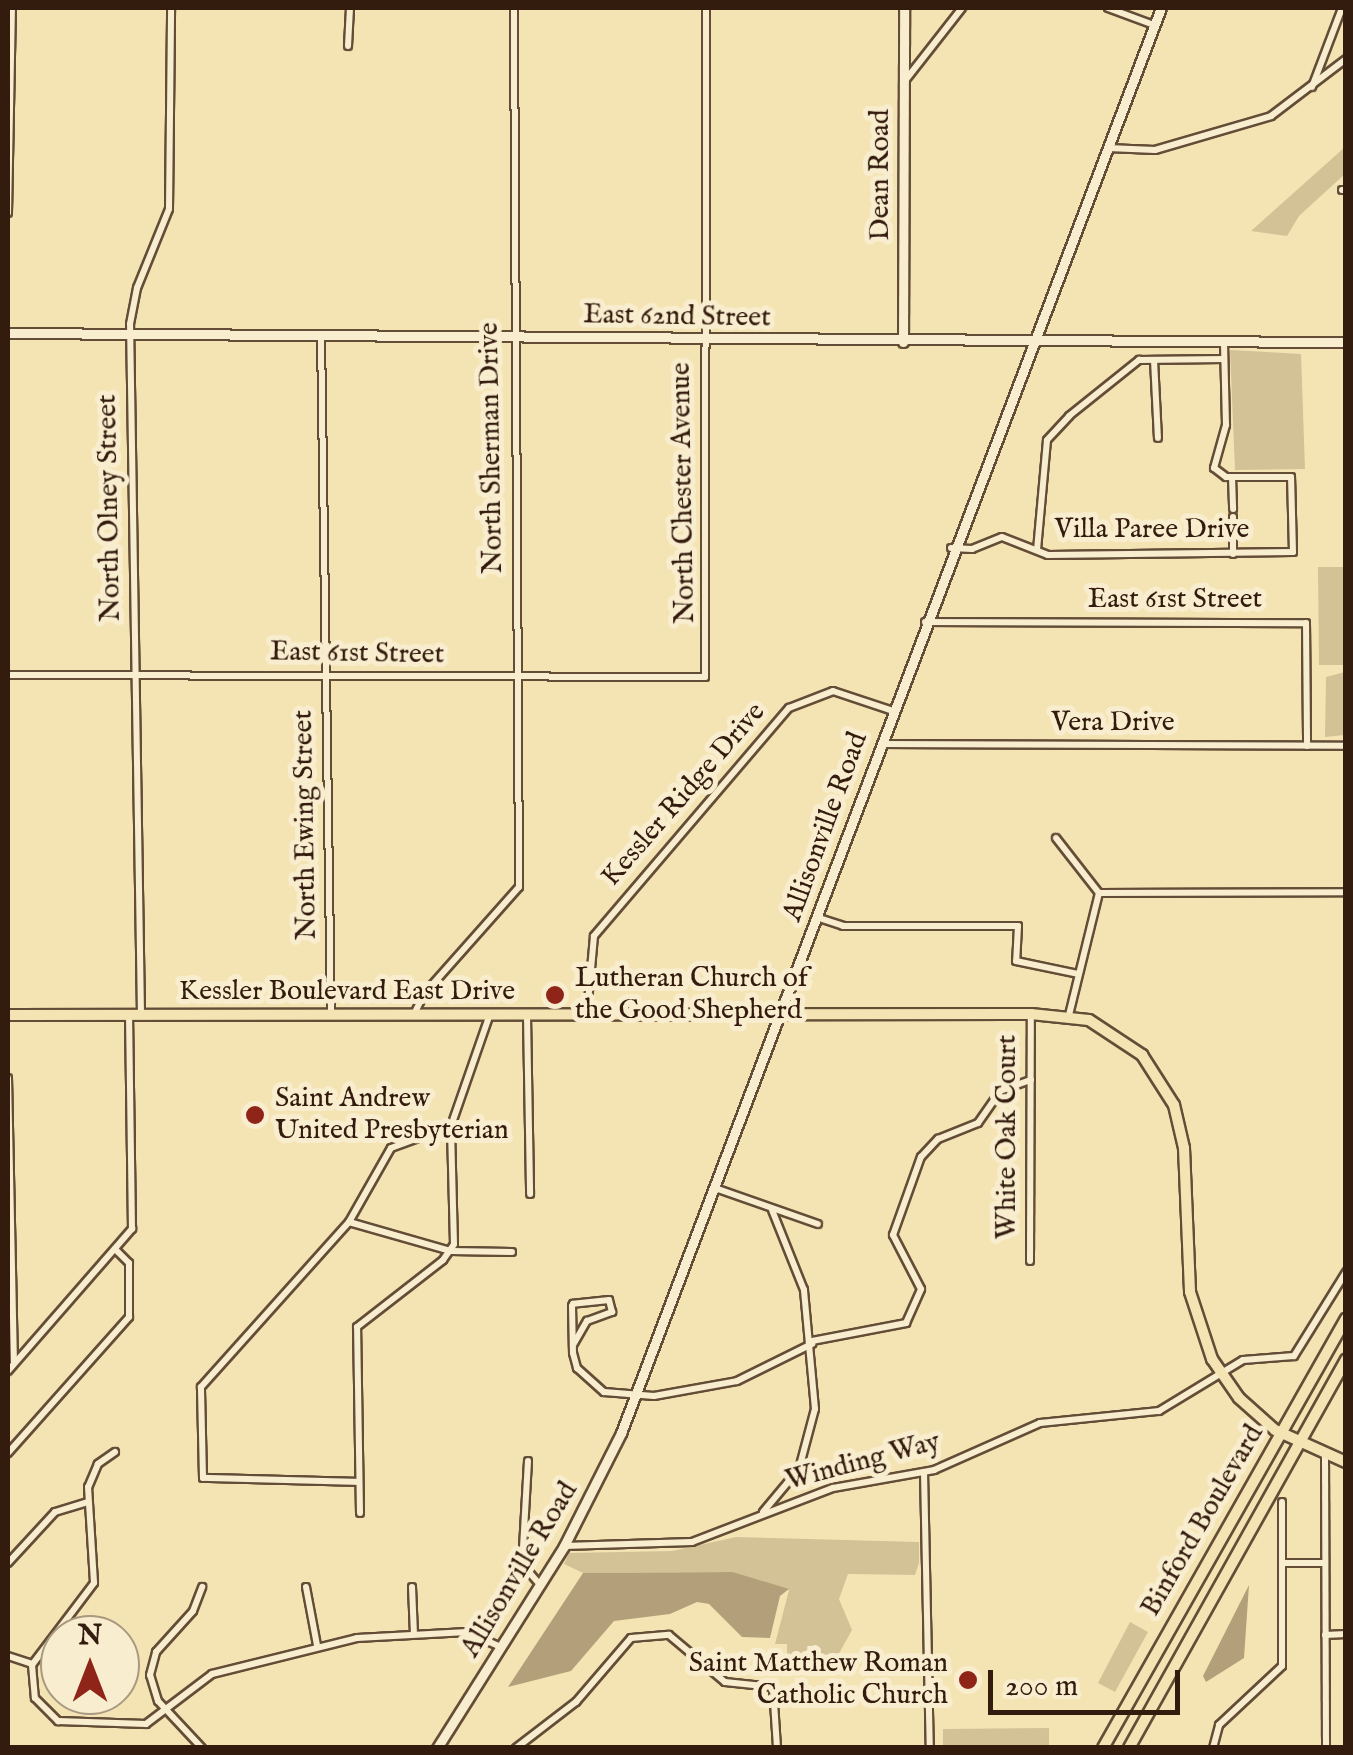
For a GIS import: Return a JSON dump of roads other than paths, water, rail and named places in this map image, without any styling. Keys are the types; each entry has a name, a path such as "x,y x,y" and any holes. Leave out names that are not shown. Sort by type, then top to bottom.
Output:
{"main road":[{"name":"Dean Road","path":"904,8 904,342"},
{"name":"Allisonville Road","path":"437,1748 564,1546 636,1396 951,548 1161,8"},
{"name":"East 62nd Street","path":"8,333 1346,342"},
{"name":"Kessler Boulevard East Drive","path":"8,1015 1070,1015 1138,1050 1174,1105 1184,1148 1190,1299 1220,1372 1279,1434 1346,1462"},
{"name":"Binford Boulevard","path":"1103,1748 1346,1319"},
{"name":"Binford Boulevard","path":"1129,1748 1346,1360"}],"street":[{"path":"8,212 12,8"},
{"name":"North Olney Street","path":"115,1249 132,1229 135,674 130,333 135,294 170,208 170,8"},
{"path":"348,46 350,8"},
{"name":"North Sherman Drive","path":"413,1015 424,994 519,887 514,8"},
{"name":"North Chester Avenue","path":"705,677 706,8"},
{"path":"904,83 962,8"},
{"path":"1108,8 1154,25"},
{"path":"1311,88 1342,8"},
{"path":"1107,148 1162,148 1271,116 1346,58"},
{"name":"North Ewing Street","path":"321,335 332,1015"},
{"path":"1224,342 1226,425 1214,468 1232,477 1233,554"},
{"path":"1037,550 1047,440 1108,380 1139,360 1224,359"},
{"path":"1154,360 1158,438"},
{"name":"Villa Paree Drive","path":"951,548 972,549 1002,537 1037,550 1288,554 1296,548 1296,482 1232,477"},
{"name":"East 61st Street","path":"925,622 1306,623 1307,746"},
{"name":"East 61st Street","path":"8,675 705,677"},
{"name":"Kessler Ridge Drive","path":"587,1015 594,936 789,708 833,691 893,711"},
{"name":"Vera Drive","path":"880,744 1346,746"},
{"path":"1056,838 1099,893"},
{"path":"1099,893 1346,892"},
{"path":"1070,1015 1099,893"},
{"path":"816,917 843,926 1018,926 1016,962 1078,974"},
{"path":"451,1250 451,1126 490,1014"},
{"path":"527,1014 530,1194"},
{"name":"White Oak Court","path":"1030,1261 1031,1014"},
{"path":"8,1078 14,1364"},
{"path":"573,1345 588,1322 612,1312 611,1302 574,1302 573,1345 577,1368 590,1384 636,1396 694,1393 737,1381 812,1343 906,1323 921,1289 893,1235 922,1157 938,1140 978,1123 1000,1091 1031,1080"},
{"path":"359,1482 203,1478 203,1380 349,1222 391,1148 451,1126"},
{"path":"715,1188 818,1224"},
{"path":"758,1516 789,1484 809,1444 816,1401 812,1343 800,1275 772,1210"},
{"path":"349,1222 451,1250 512,1252"},
{"path":"8,1371 115,1249 129,1263 129,1318 8,1453"},
{"path":"360,1512 358,1326 451,1250"},
{"name":"Winding Way","path":"564,1546 692,1542 833,1488 924,1472 1040,1423 1159,1412 1245,1358 1294,1356 1346,1272"},
{"path":"115,1452 94,1469 88,1502 94,1583 33,1664 35,1698 66,1724 140,1725 167,1711 212,1674 317,1645 467,1632 501,1647"},
{"path":"1325,1456 1326,1748"},
{"path":"528,1461 522,1564 540,1586"},
{"path":"924,1472 930,1748"},
{"path":"8,1563 52,1514 88,1502"},
{"path":"1212,1748 1219,1724 1278,1676 1282,1502"},
{"path":"1282,1562 1324,1563"},
{"path":"202,1587 193,1611 151,1663 151,1687 167,1711 202,1748"},
{"path":"412,1587 414,1634"},
{"path":"306,1588 317,1645"},
{"path":"1325,1635 1346,1634"},
{"path":"516,1748 576,1702 640,1635 676,1636 726,1682 772,1686 778,1748"},
{"path":"8,1656 33,1664"}],"place":[{"name":"Lutheran Church of the Good Shepherd","path":"555,995"},
{"name":"Saint Andrew United Presbyterian","path":"255,1115"},
{"name":"Saint Matthew Roman Catholic Church","path":"968,1680"}]}
